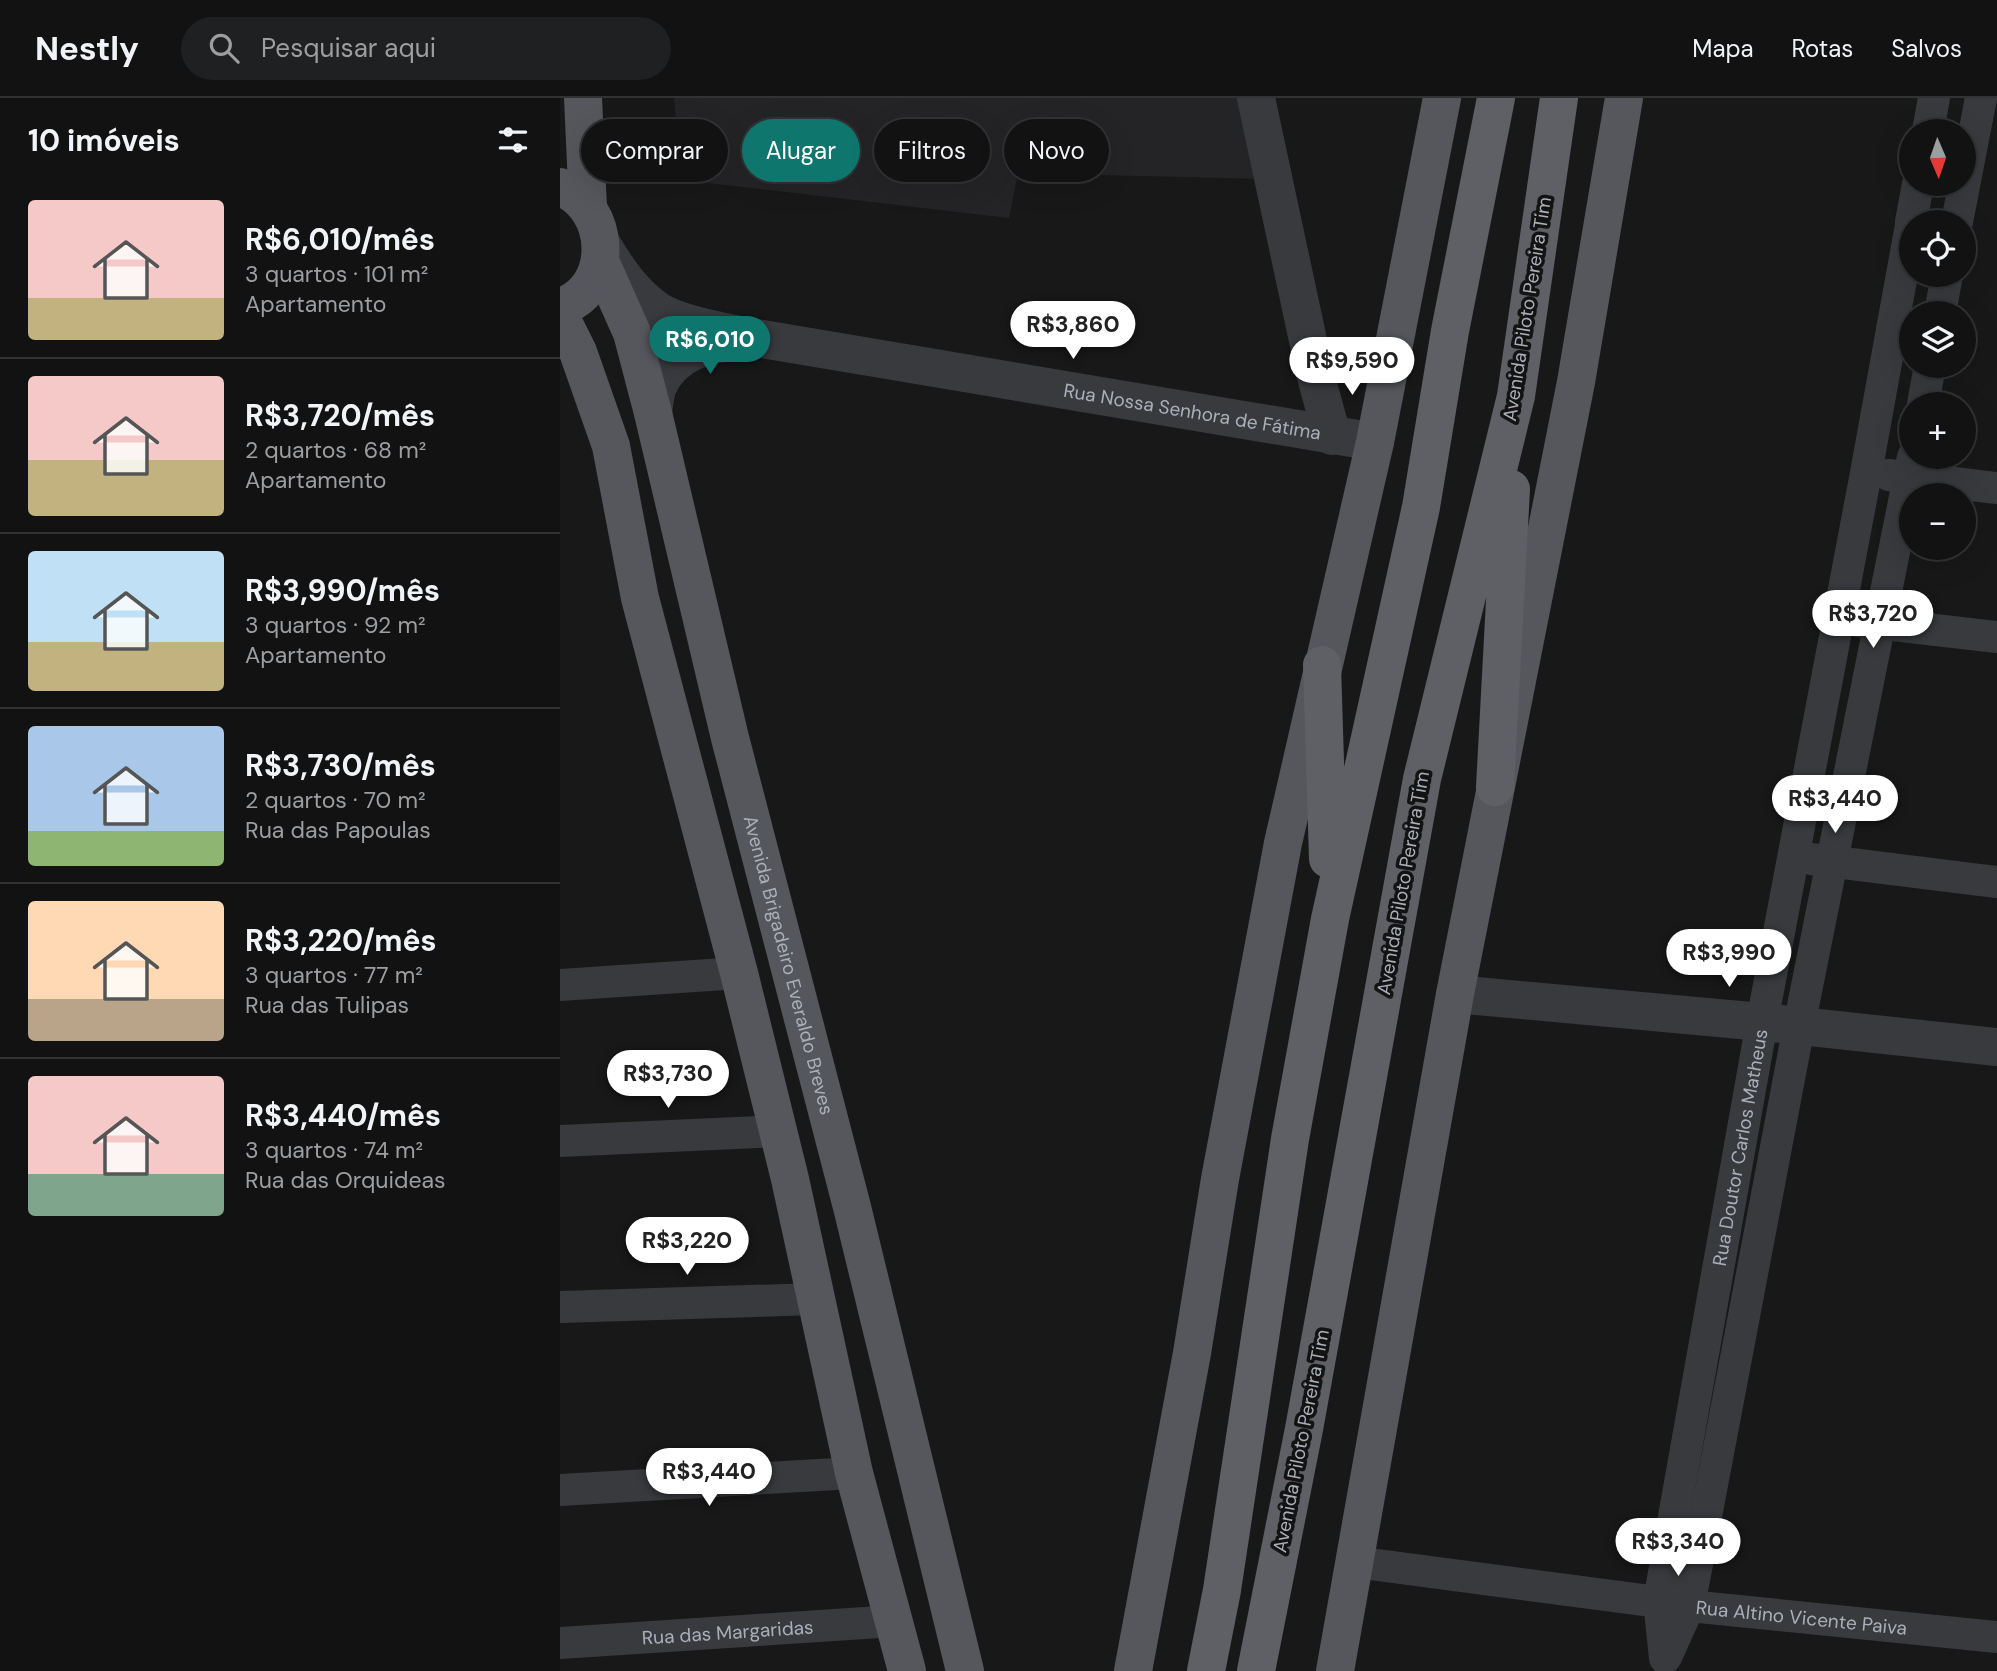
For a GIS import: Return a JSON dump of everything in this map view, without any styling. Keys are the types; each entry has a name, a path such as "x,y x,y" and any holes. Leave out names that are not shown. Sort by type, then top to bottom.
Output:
{"highway":[{"path":"1206,1671 1222,1590 1288,1152 1330,919 1420,507 1450,331 1496,98"},
{"name":"Avenida Piloto Pereira Tim","path":"1256,1671 1304,1429 1422,779 1516,396 1559,98"},
{"path":"1495,787 1516,396"},
{"path":"1322,665 1330,919"}],"main road":[{"name":"Avenida Brigadeiro Everaldo Breves","path":"583,98 587,225 632,333 730,738 852,1207 965,1671"},
{"path":"1133,1671 1280,857 1375,442 1442,98"},
{"path":"1335,1671 1455,994 1576,382 1624,98"},
{"path":"560,307 582,294 594,279 587,225"},
{"path":"560,316 582,362 611,446 640,598 739,973 817,1299 855,1473 907,1671"}],"street":[{"path":"1256,98 1315,373 1332,436"},
{"path":"1930,119 1934,98"},
{"path":"1959,210 1981,98"},
{"name":"Rua Nossa Senhora de Fátima","path":"587,225 617,269 658,311 699,325 762,339 1375,442"},
{"name":"Rua Doutor Carlos Matheus","path":"1664,1665 1781,1024 1793,857 1899,287"},
{"name":"Rua Nossa Senhora de Fátima","path":"653,414 657,387 668,370 685,353 727,342 762,339"},
{"path":"1256,424 1283,412 1300,397 1315,373"},
{"path":"1866,473 1899,469"},
{"name":"Rua Doutor Carlos Matheus","path":"1781,1024 1832,862 1911,469"},
{"path":"1919,469 1997,488"},
{"path":"1839,618 1879,625 1997,637"},
{"path":"1793,857 1997,882"},
{"path":"560,985 739,973"},
{"path":"1455,994 1997,1047"},
{"path":"560,1141 778,1131"},
{"path":"560,1307 817,1299"},
{"path":"560,1490 855,1473"},
{"name":"Rua Altino Vicente Paiva","path":"1354,1562 1674,1604 1997,1637"},
{"name":"Rua das Margaridas","path":"560,1643 895,1621"}],"shaded area":[{"path":"674,98 1247,98 1265,179 1109,175 1109,119 1004,119 1004,182 1016,182 1009,218 699,182 728,182 728,119 676,119"}]}
